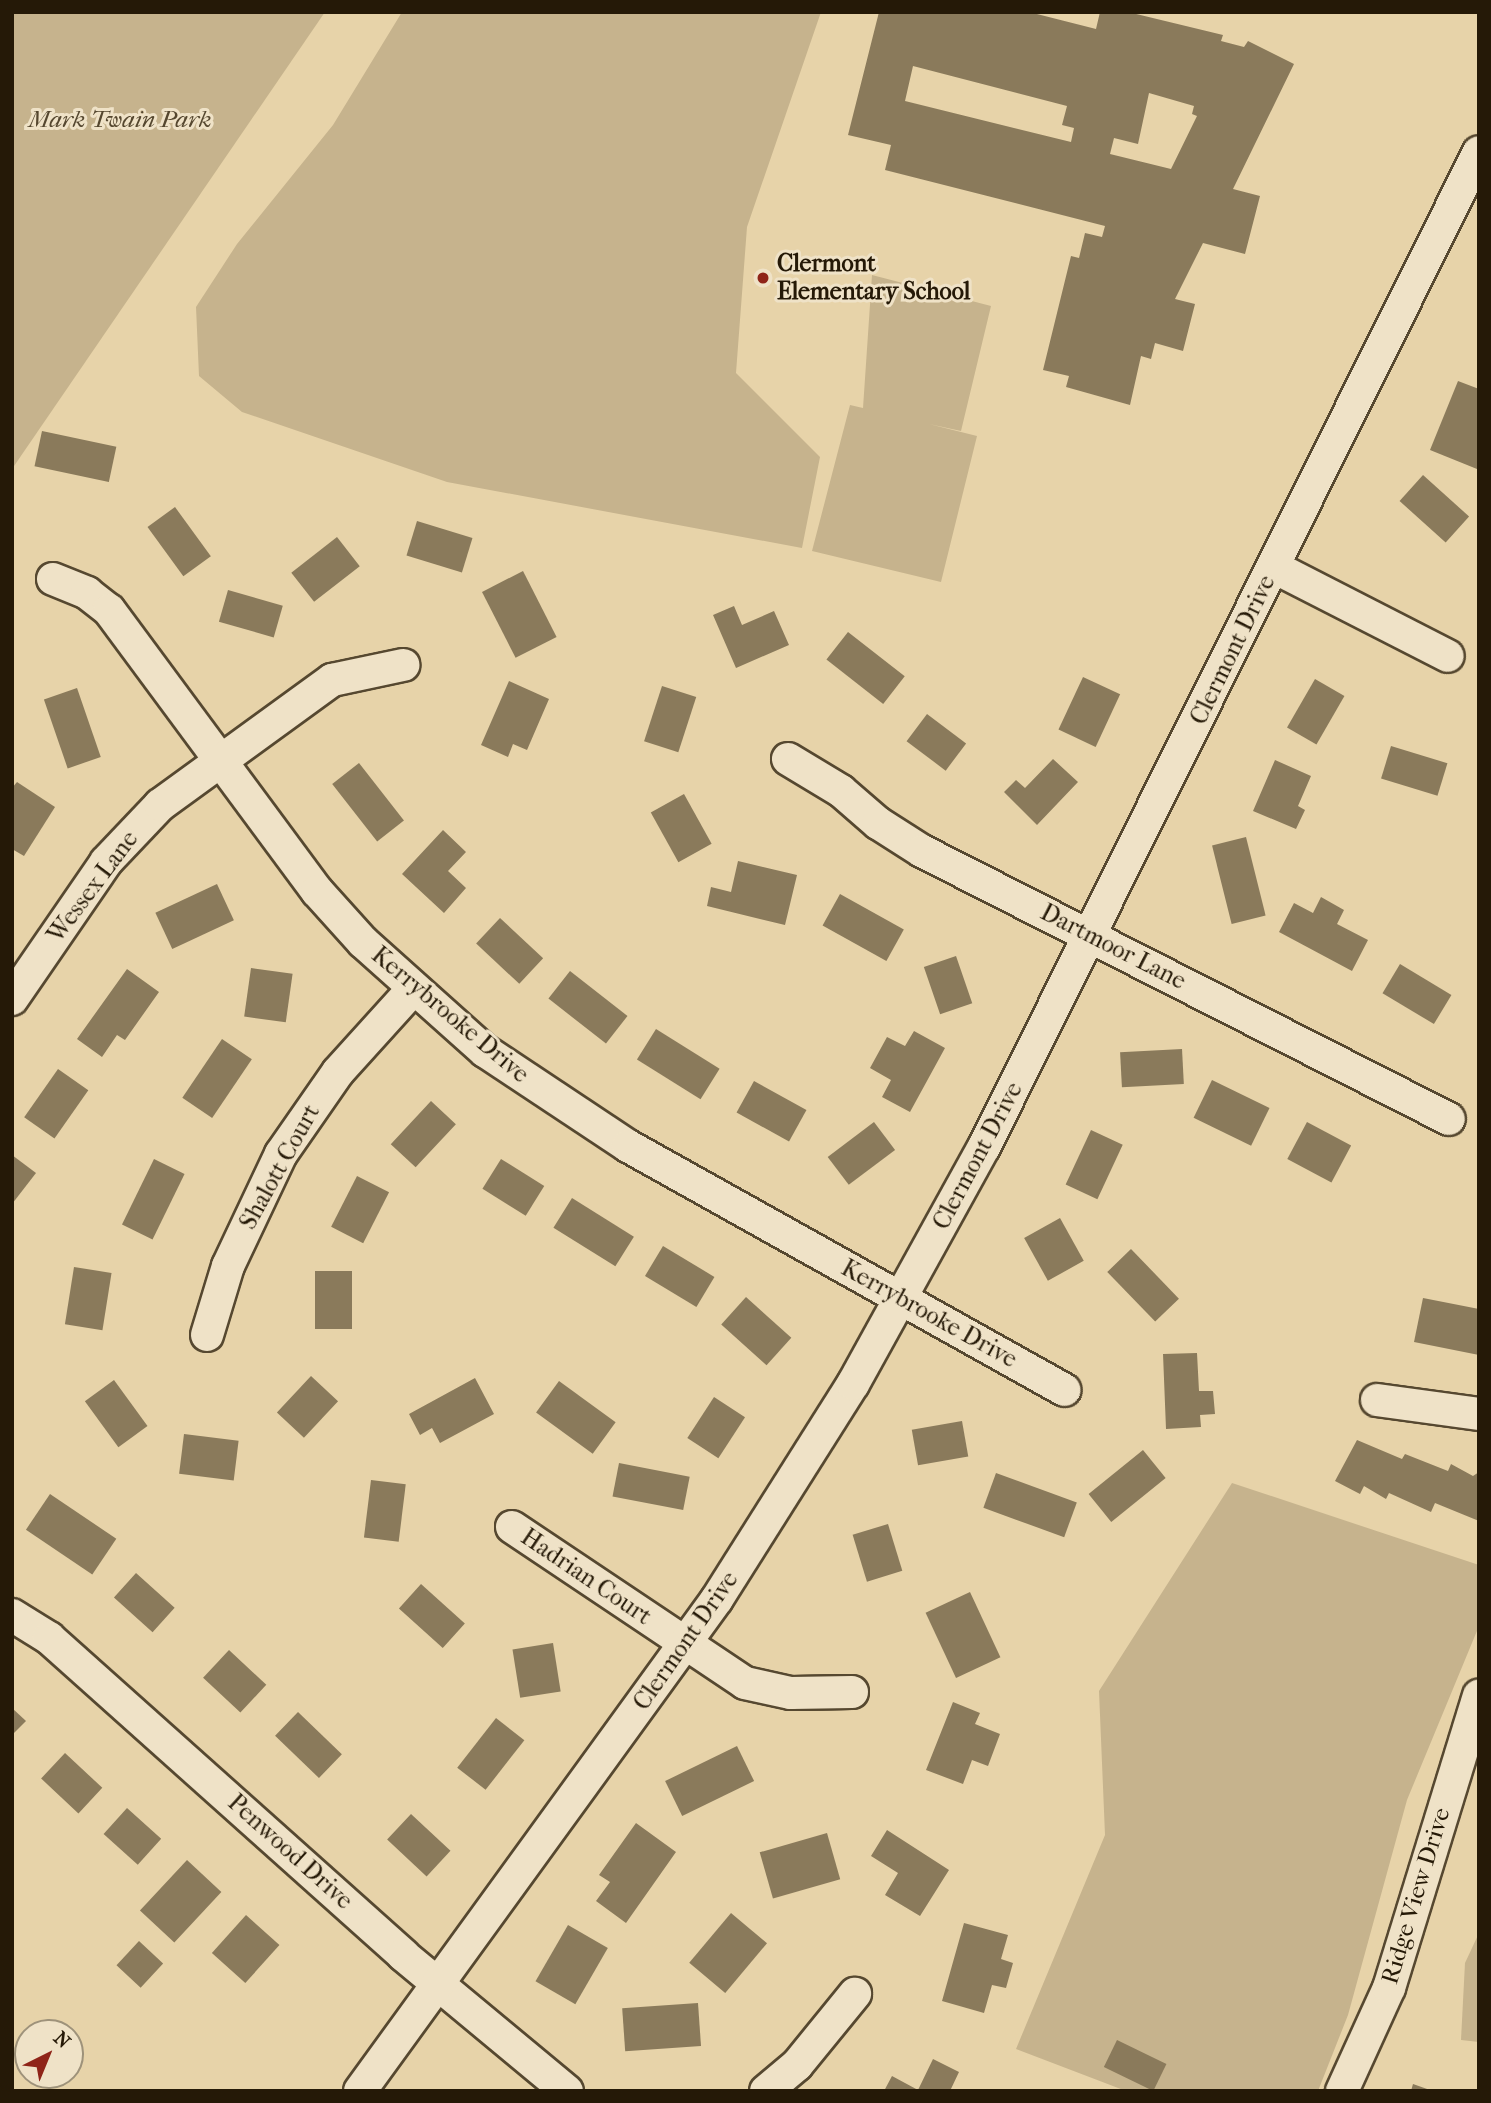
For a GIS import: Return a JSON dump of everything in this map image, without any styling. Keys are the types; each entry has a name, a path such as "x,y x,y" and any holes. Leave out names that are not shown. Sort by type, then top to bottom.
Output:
{"street":[{"name":"Clermont Drive","path":"360,2091 441,1986 685,1645 853,1384 902,1298 1091,936 1479,152"},
{"path":"1274,567 1448,656"},
{"name":"Kerrybrooke Drive","path":"53,579 88,593 109,610 317,891 414,988 485,1051 574,1113 1064,1390"},
{"name":"Wessex Lane","path":"12,999 132,832 218,760 332,680 403,665"},
{"name":"Dartmoor Lane","path":"788,759 841,790 902,840 1449,1119"},
{"name":"Shalott Court","path":"207,1335 228,1266 281,1154 338,1072 414,988"},
{"path":"1377,1400 1479,1415"},
{"name":"Hadrian Court","path":"512,1527 745,1683 770,1690 817,1695 852,1692"},
{"name":"Penwood Drive","path":"12,1615 90,1674 441,1986 566,2091"},
{"name":"Ridge View Drive","path":"1342,2091 1390,1988 1479,1696"},
{"path":"766,2091 797,2065 855,1994"}],"green space":[{"name":"Mark Twain Park","path":"12,12 325,12 12,469"},
{"path":"402,12 821,12 747,227 736,373 820,457 802,548 447,482 242,412 199,376 196,307 237,244 333,125"},
{"path":"872,275 991,306 961,431 929,424 977,436 941,582 812,551 850,405 863,408"},
{"path":"1232,1483 1479,1565 1479,1626 1407,1800 1348,2015 1318,2091 1126,2091 1016,2049 1105,1835 1099,1691"},
{"path":"1479,1933 1479,2042 1461,2040 1465,1963"}],"building":[{"path":"879,12 1029,12 1096,29 1100,12 1128,12 1223,35 1221,41 1244,47 1248,41 1294,64 1233,189 1260,196 1245,254 1203,243 1175,299 1195,304 1183,351 1155,343 1151,359 1141,356 1130,405 1066,387 1069,376 1043,370 1071,256 1079,258 1085,233 1102,237 1105,226 885,170 891,145 848,135","holes":["913,66 1067,106 1062,125 1074,128 1071,142 905,101","1149,93 1194,106 1192,114 1197,116 1171,169 1110,154 1114,138 1138,144"]},
{"path":"1458,381 1479,389 1477,469 1430,450"},
{"path":"42,431 116,447 109,482 35,466"},
{"path":"1423,475 1469,516 1446,542 1400,501"},
{"path":"175,507 211,556 183,576 147,527"},
{"path":"417,521 472,538 462,572 406,555"},
{"path":"337,537 360,566 314,602 291,573"},
{"path":"523,571 557,637 516,658 482,592"},
{"path":"228,590 283,606 274,637 219,622"},
{"path":"734,606 742,625 774,611 789,645 736,668 713,615"},
{"path":"848,632 905,676 883,704 826,660"},
{"path":"1083,677 1120,694 1096,747 1058,730"},
{"path":"1315,679 1344,696 1316,744 1287,727"},
{"path":"509,681 549,699 527,750 513,744 508,757 481,745"},
{"path":"662,686 696,697 678,752 644,741"},
{"path":"77,688 101,757 68,768 44,699"},
{"path":"927,714 966,743 946,771 907,741"},
{"path":"1391,746 1447,763 1437,796 1381,779"},
{"path":"1053,759 1078,782 1037,825 1004,792 1016,780 1025,788"},
{"path":"1275,760 1311,776 1298,806 1305,810 1296,829 1253,811"},
{"path":"359,763 404,821 377,841 332,784"},
{"path":"17,782 55,807 24,856 12,849 12,788"},
{"path":"684,794 712,844 678,862 651,812"},
{"path":"443,830 466,852 448,871 466,888 444,913 402,874"},
{"path":"1246,837 1266,916 1232,924 1212,845"},
{"path":"738,861 797,875 785,925 707,906 711,887 731,892"},
{"path":"217,884 234,920 172,949 155,913"},
{"path":"840,894 904,929 886,961 823,925"},
{"path":"1321,897 1344,910 1337,924 1368,940 1352,971 1279,932 1294,903 1313,913"},
{"path":"500,918 543,958 519,984 476,944"},
{"path":"956,956 972,1003 940,1014 924,967"},
{"path":"1400,964 1451,995 1434,1024 1382,993"},
{"path":"251,968 293,974 286,1022 244,1017"},
{"path":"127,969 159,992 125,1040 117,1035 102,1057 77,1039"},
{"path":"570,971 628,1016 606,1044 548,999"},
{"path":"656,1029 720,1069 701,1099 637,1060"},
{"path":"914,1031 945,1048 910,1112 882,1097 891,1080 870,1068 887,1037 905,1046"},
{"path":"222,1039 252,1059 212,1118 182,1098"},
{"path":"1182,1049 1184,1084 1122,1087 1120,1052"},
{"path":"58,1069 88,1090 54,1139 24,1117"},
{"path":"1212,1080 1270,1108 1251,1146 1194,1118"},
{"path":"754,1081 806,1110 789,1142 737,1112"},
{"path":"431,1101 456,1124 416,1167 391,1144"},
{"path":"874,1122 895,1150 849,1185 828,1157"},
{"path":"1307,1122 1351,1145 1331,1183 1287,1159"},
{"path":"1091,1130 1123,1145 1097,1199 1066,1184"},
{"path":"12,1155 36,1173 12,1204"},
{"path":"154,1159 185,1174 153,1240 122,1225"},
{"path":"501,1159 544,1186 526,1216 482,1189"},
{"path":"357,1176 389,1192 363,1243 331,1227"},
{"path":"572,1198 634,1237 615,1266 553,1228"},
{"path":"1060,1218 1084,1261 1048,1281 1024,1238"},
{"path":"663,1246 714,1277 696,1307 645,1276"},
{"path":"1131,1249 1179,1299 1155,1322 1107,1272"},
{"path":"74,1267 112,1273 102,1330 65,1324"},
{"path":"315,1271 352,1271 352,1329 315,1329"},
{"path":"746,1297 791,1338 767,1365 721,1324"},
{"path":"1423,1298 1479,1309 1479,1355 1414,1342"},
{"path":"1197,1353 1199,1391 1213,1391 1215,1414 1200,1415 1201,1427 1166,1429 1163,1354"},
{"path":"311,1376 338,1401 304,1438 277,1413"},
{"path":"475,1378 494,1414 440,1443 432,1428 420,1435 409,1414"},
{"path":"114,1380 148,1426 118,1447 85,1401"},
{"path":"559,1381 616,1422 593,1454 536,1413"},
{"path":"714,1397 745,1417 718,1458 687,1438"},
{"path":"962,1421 968,1456 918,1465 912,1430"},
{"path":"184,1434 239,1441 234,1480 179,1474"},
{"path":"1357,1440 1402,1459 1405,1454 1448,1471 1451,1464 1473,1476 1479,1472 1479,1521 1435,1503 1431,1512 1389,1493 1386,1499 1364,1486 1360,1494 1335,1481"},
{"path":"1143,1450 1166,1478 1111,1522 1089,1494"},
{"path":"619,1463 690,1477 683,1510 613,1496"},
{"path":"996,1473 1077,1502 1064,1537 983,1508"},
{"path":"371,1480 406,1484 399,1542 364,1538"},
{"path":"50,1494 116,1539 92,1574 26,1530"},
{"path":"888,1524 902,1571 867,1582 853,1535"},
{"path":"136,1573 175,1608 153,1632 114,1598"},
{"path":"421,1584 465,1623 443,1648 399,1609"},
{"path":"970,1592 1000,1657 956,1678 926,1613"},
{"path":"553,1643 561,1691 520,1698 513,1649"},
{"path":"229,1650 266,1685 240,1713 203,1678"},
{"path":"953,1702 980,1713 975,1724 1000,1734 988,1766 972,1760 963,1784 926,1770"},
{"path":"12,1708 26,1721 12,1735"},
{"path":"298,1712 342,1754 319,1778 275,1736"},
{"path":"496,1718 524,1740 486,1790 457,1768"},
{"path":"737,1746 754,1781 682,1816 665,1781"},
{"path":"65,1753 102,1788 78,1813 41,1779"},
{"path":"127,1808 161,1839 138,1865 104,1834"},
{"path":"411,1814 450,1851 427,1876 387,1840"},
{"path":"636,1823 676,1852 626,1923 596,1901 610,1882 599,1875"},
{"path":"887,1830 949,1870 920,1916 885,1895 898,1873 871,1856"},
{"path":"827,1833 840,1879 773,1898 760,1852"},
{"path":"187,1860 221,1892 174,1943 140,1910"},
{"path":"731,1913 767,1943 725,1993 689,1963"},
{"path":"246,1915 279,1945 245,1983 212,1953"},
{"path":"964,1923 1008,1935 1001,1959 1013,1963 1006,1988 992,1985 984,2013 942,2001"},
{"path":"568,1925 608,1948 575,2004 536,1981"},
{"path":"139,1941 163,1964 141,1988 116,1965"},
{"path":"698,2003 701,2046 625,2051 622,2008"},
{"path":"1117,2040 1166,2064 1153,2091 1104,2067"},
{"path":"933,2059 959,2072 950,2091 884,2091 892,2076 918,2090"},
{"path":"1413,2084 1430,2090 1430,2091 1411,2091"}],"place":[{"name":"Clermont Elementary School","path":"763,278"}]}
